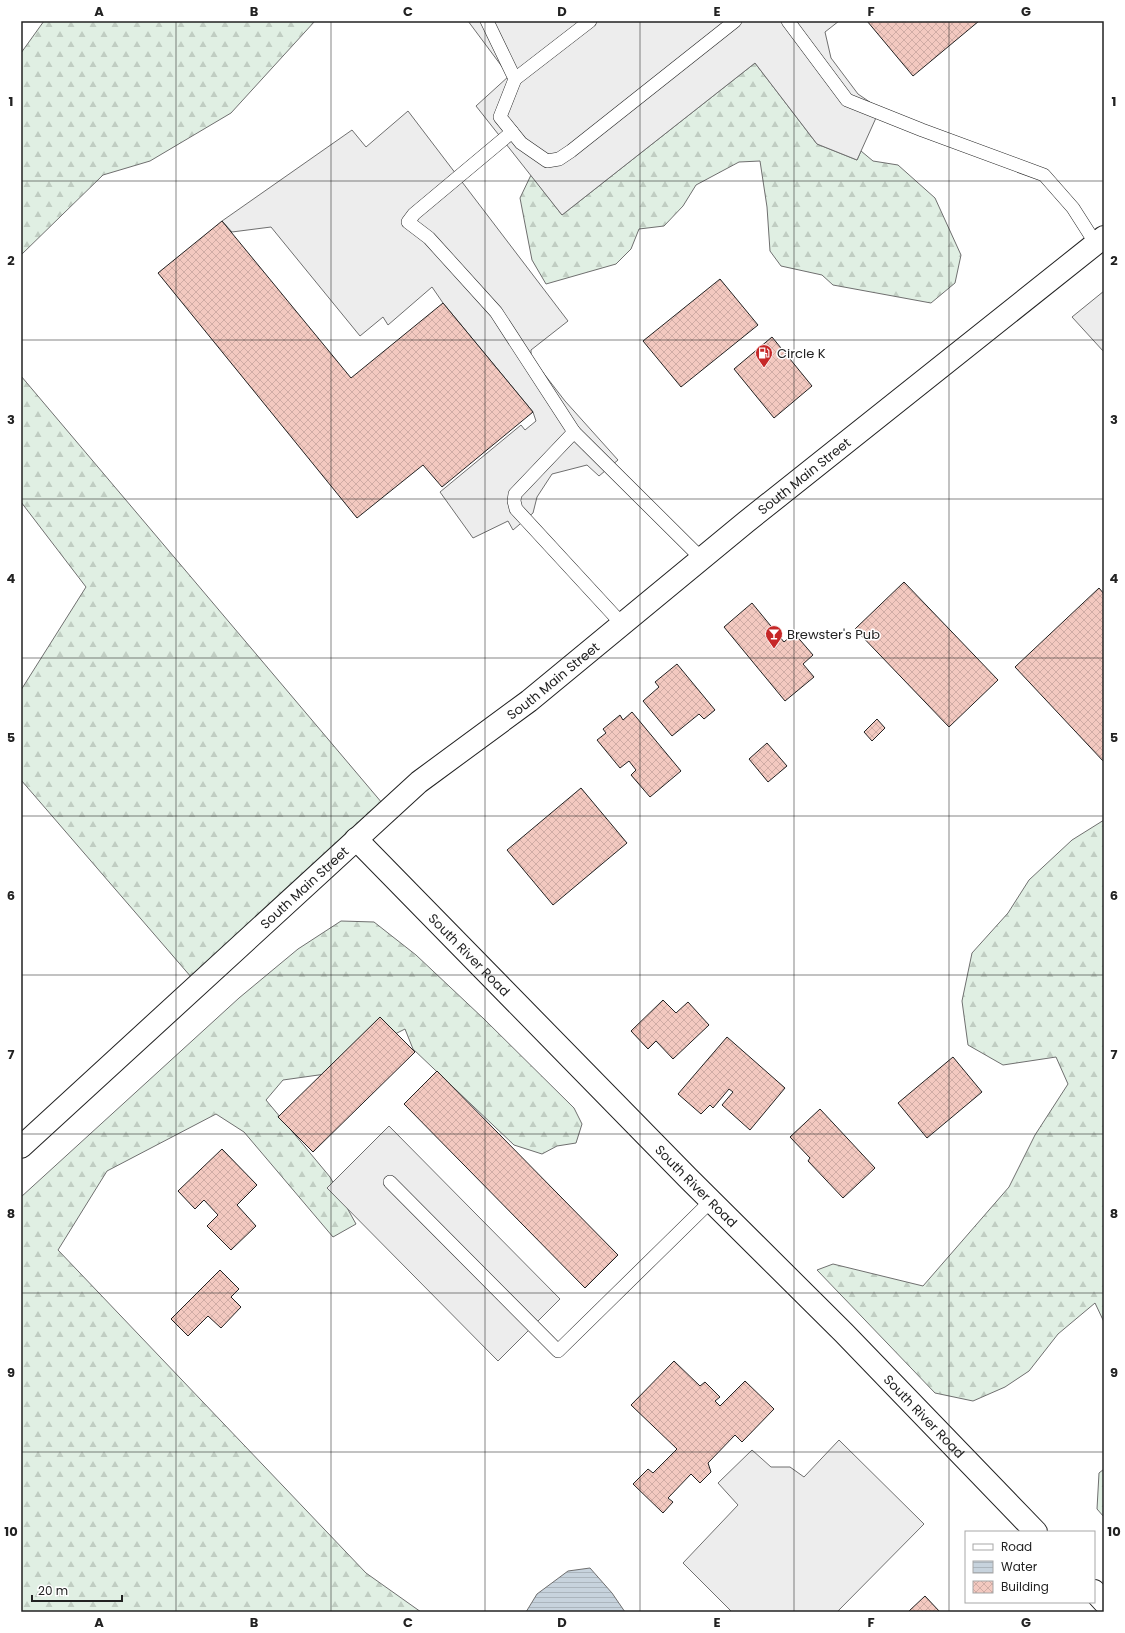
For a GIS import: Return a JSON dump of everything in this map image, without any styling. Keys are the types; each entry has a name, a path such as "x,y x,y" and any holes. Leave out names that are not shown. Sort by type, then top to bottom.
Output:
{"main road":[{"name":"South Main Street","path":"21,1147 419,782 529,701 746,522 1101,245"},
{"name":"South River Road","path":"356,839 711,1201 844,1333 1035,1531"},
{"path":"1095,1592 1104,1602"}],"lane":[{"path":"487,21 515,79"},
{"path":"590,21 515,79 500,117 521,144 547,161 559,159 571,151 735,21"},
{"path":"788,21 847,100 922,130 1044,175 1073,208 1101,245"},
{"path":"512,132 414,214 408,222 429,238 496,312 574,432 702,559"},
{"path":"574,432 515,494 514,501 516,509 622,624"},
{"path":"390,1182 558,1351 711,1201"}],"green space":[{"path":"44,21 315,21 231,113 150,161 103,175 21,255 21,53"},
{"path":"755,63 817,144 857,160 861,151 873,161 898,165 935,198 961,255 955,283 931,303 833,285 822,275 781,266 770,251 767,207 760,161 739,162 696,185 683,206 664,226 639,229 631,249 616,264 546,284 532,260 520,198 531,175 562,215"},
{"path":"21,376 388,810 198,985 21,780 21,690 86,587 21,502"},
{"path":"1104,820 1104,1322 1095,1303 1058,1334 1029,1371 1005,1387 973,1401 935,1393 817,1270 833,1264 923,1286 1009,1187 1035,1135 1068,1084 1056,1057 1003,1065 968,1045 962,1001 972,953 1008,913 1029,880 1072,840"},
{"path":"341,921 374,922 416,955 484,1019 574,1108 582,1124 576,1143 557,1146 542,1154 514,1145 413,1049 405,1029 381,1041 354,1070 283,1080 266,1100 330,1177 356,1224 333,1237 244,1132 216,1114 107,1171 58,1250 366,1573 421,1612 21,1612 21,1197 239,998 298,949"},
{"path":"1104,1469 1104,1517 1097,1509 1099,1473"}],"shaded area":[{"path":"468,21 839,21 825,32 831,58 858,94 880,109 857,160 817,144 755,63 562,215 476,106 509,76"},
{"path":"408,111 568,321 531,350 531,357 565,401 618,460 599,476 587,465 552,474 537,497 533,513 513,530 508,521 473,538 440,492 521,425 525,430 536,421 533,412 443,303 432,287 388,325 383,317 360,336 271,227 232,232 222,221 352,130 366,147"},
{"path":"1104,291 1104,352 1072,317"},
{"path":"389,1126 560,1299 498,1361 327,1188"},
{"path":"839,1440 924,1524 837,1612 732,1612 683,1563 738,1505 718,1483 752,1450 771,1467 790,1467 804,1477"}],"water":[{"path":"590,1568 612,1593 625,1612 526,1612 537,1594 568,1571"}],"building":[{"path":"867,21 979,21 913,76"},
{"path":"222,221 351,378 443,303 533,412 442,487 423,465 357,518 158,273"},
{"path":"720,279 758,325 681,387 643,341"},
{"path":"772,337 812,386 774,418 734,369"},
{"path":"904,582 998,680 949,727 855,629"},
{"path":"1099,588 1104,594 1104,762 1015,667"},
{"name":"Brewster's Pub","path":"752,603 784,642 794,633 813,655 803,664 814,677 785,701 724,627"},
{"path":"677,664 715,710 704,719 699,714 672,736 643,701 659,687 655,682"},
{"path":"632,712 681,771 650,797 631,775 636,770 629,761 620,768 597,740 606,733 603,729 620,715 623,720"},
{"path":"877,719 885,728 872,741 864,732"},
{"path":"767,743 787,766 768,782 749,759"},
{"path":"581,788 627,843 553,905 507,850"},
{"path":"663,1000 676,1013 688,1002 709,1025 673,1059 656,1041 648,1049 631,1031"},
{"path":"380,1017 415,1052 313,1152 278,1117"},
{"path":"727,1037 785,1088 750,1130 722,1105 733,1092 729,1089 713,1108 710,1105 701,1114 678,1094"},
{"path":"953,1057 982,1092 927,1138 898,1103"},
{"path":"437,1071 618,1255 585,1288 404,1104"},
{"path":"820,1109 875,1168 843,1198 808,1161 810,1158 790,1137"},
{"path":"222,1149 257,1185 237,1205 256,1226 231,1250 207,1226 218,1215 204,1200 195,1209 178,1191"},
{"path":"220,1270 239,1289 231,1297 241,1307 221,1328 208,1316 188,1336 171,1319"},
{"path":"674,1361 700,1386 705,1382 720,1397 715,1401 720,1406 745,1381 774,1409 742,1442 735,1435 708,1463 711,1472 700,1483 691,1474 668,1498 673,1502 663,1513 633,1484 648,1469 653,1473 677,1449 631,1405"},
{"path":"925,1596 940,1612 908,1612"}],"place":[{"name":"Circle K","path":"764,368"},
{"name":"Brewster's Pub","path":"774,649"}]}
